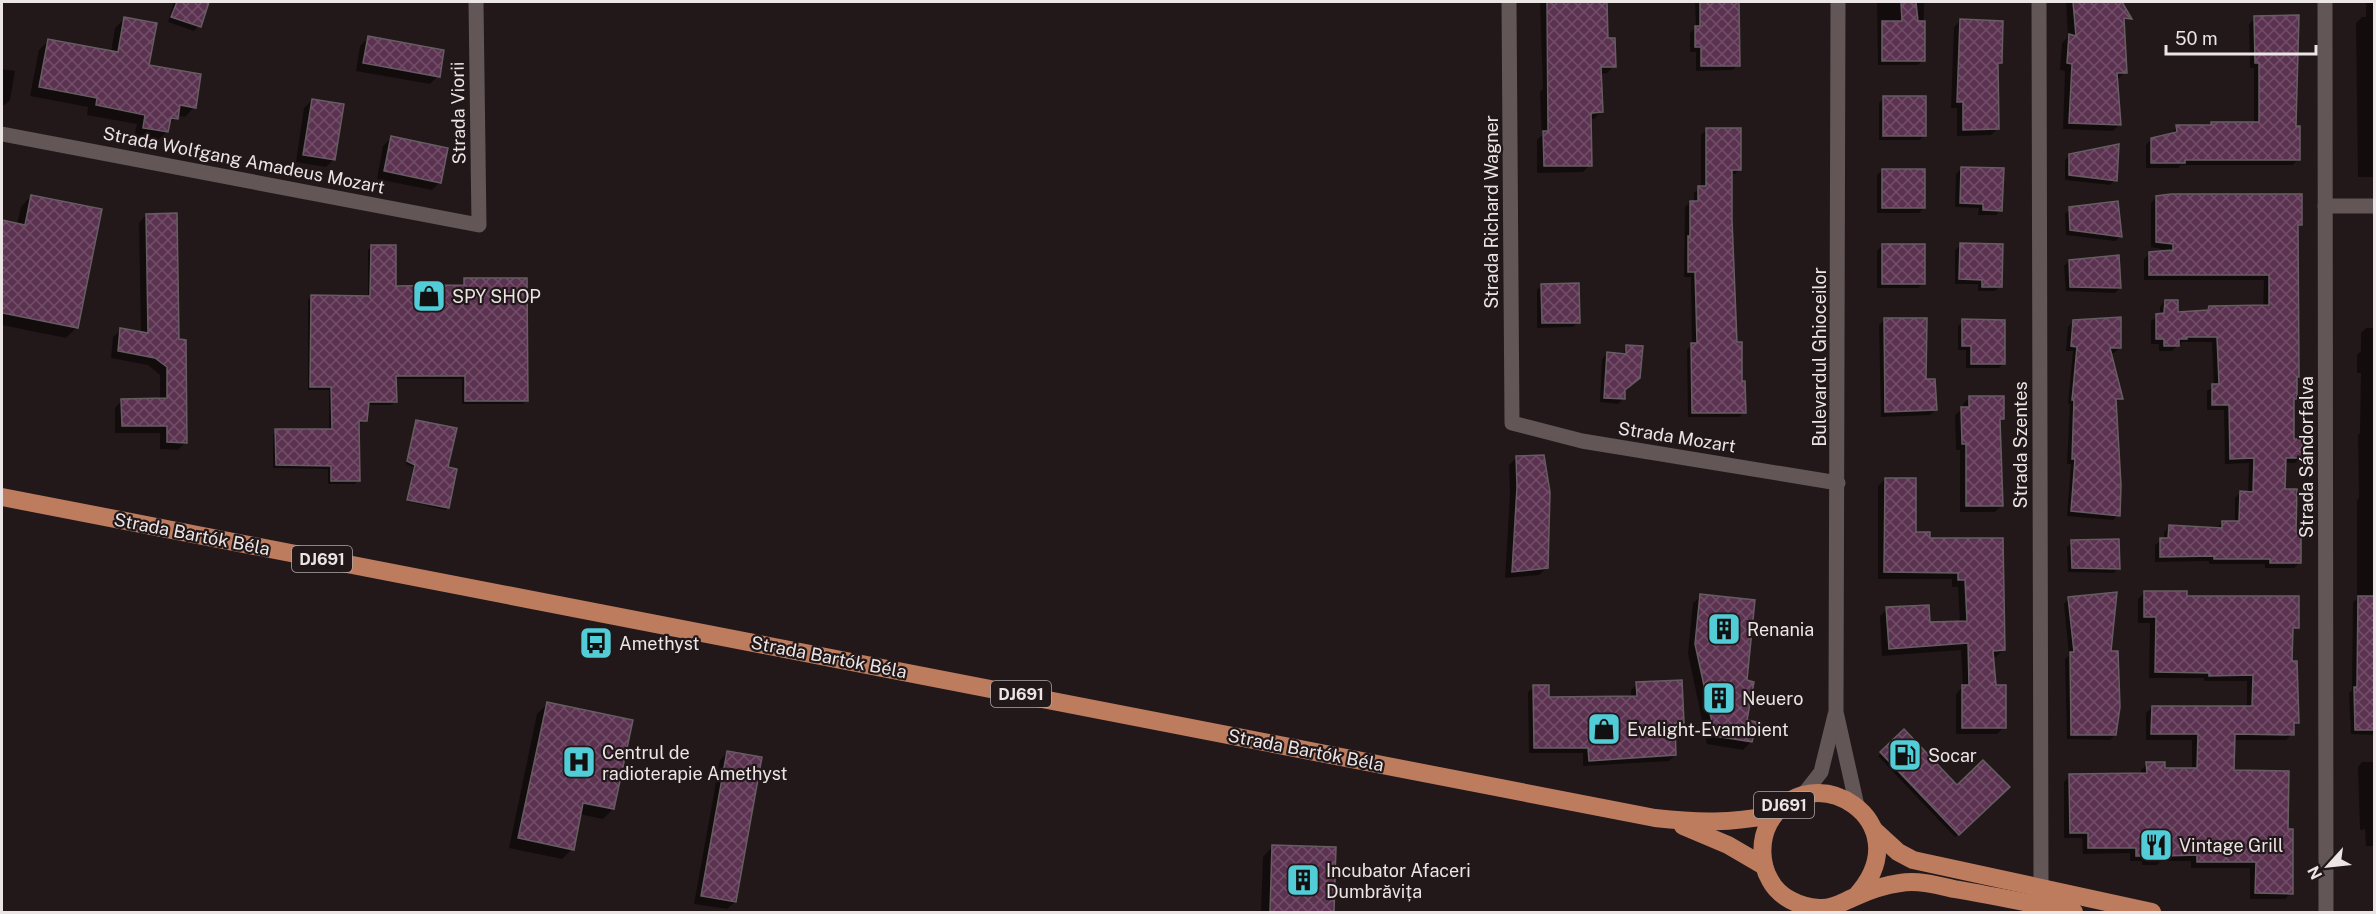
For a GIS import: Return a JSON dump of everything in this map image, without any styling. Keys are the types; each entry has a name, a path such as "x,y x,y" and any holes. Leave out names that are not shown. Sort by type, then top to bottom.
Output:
{"main road":[{"name":"Strada Bartók Béla","path":"2,497 1655,818 1708,823 1774,815"},
{"name":"DJ691","path":"1781,894 1770,881 1764,866 1762,848 1766,830 1774,815 1786,804 1803,795 1822,793 1840,797 1857,806"},
{"path":"1857,806 1874,830 1898,852 1913,860 2152,912"},
{"name":"Strada Bartók Béla","path":"1655,818 1728,845 1764,866"},
{"path":"1844,904 1868,883 1875,866 1877,848 1874,830"},
{"path":"1781,894 1799,905 1820,909 1844,904 1900,883 1920,882 2074,912"}],"street":[{"name":"Strada Viorii","path":"476,2 479,225"},
{"name":"Strada Richard Wagner","path":"1509,2 1512,423"},
{"name":"Bulevardul Ghioceilor","path":"1838,2 1836,712 1857,806"},
{"name":"Strada Szentes","path":"2039,2 2041,887"},
{"name":"Strada Sándorfalva","path":"2325,2 2325,912"},
{"name":"Strada Wolfgang Amadeus Mozart","path":"2,134 479,225"},
{"path":"2325,206 2374,206"},
{"name":"Strada Mozart","path":"1512,423 1582,441 1838,483"},
{"name":"Bulevardul Ghioceilor","path":"1803,795 1821,772 1836,712"},
{"path":"1781,894 1792,912"}],"building":[{"path":"177,2 209,2 201,27 171,17"},
{"path":"1547,2 1607,2 1608,38 1615,38 1616,67 1601,67 1603,112 1591,115 1592,166 1544,166 1543,131 1548,131"},
{"path":"1700,2 1739,2 1740,66 1701,66 1701,47 1695,47 1695,26 1700,26"},
{"path":"1901,2 1916,2 1918,21 1925,21 1925,61 1882,61 1882,21 1902,21"},
{"path":"2073,2 2122,2 2132,19 2124,18 2127,73 2117,73 2121,125 2069,123 2072,64 2067,63 2069,34 2076,36"},
{"path":"2299,15 2296,126 2300,126 2300,160 2185,160 2185,163 2151,163 2151,138 2177,132 2176,125 2259,122 2259,63 2255,63 2254,16"},
{"path":"124,17 157,23 149,65 201,74 196,108 180,105 178,119 171,118 168,132 143,128 145,115 96,105 97,98 39,87 48,39 118,52"},
{"path":"1960,19 2003,21 2002,63 1998,63 1999,129 1963,130 1963,102 1957,102"},
{"path":"368,36 444,50 440,77 363,63"},
{"path":"1883,96 1926,96 1926,136 1883,136"},
{"path":"312,99 344,104 335,160 303,155"},
{"path":"1706,128 1741,128 1741,170 1732,170 1732,220 1737,342 1742,342 1742,381 1745,381 1746,413 1692,413 1691,343 1697,343 1695,272 1688,272 1688,236 1690,236 1690,201 1698,201 1698,186 1706,186"},
{"path":"391,136 448,148 441,183 384,171"},
{"path":"2119,144 2117,181 2069,175 2069,154"},
{"path":"1961,167 2004,168 2002,211 1983,210 1983,204 1960,203"},
{"path":"1882,169 1925,169 1925,208 1882,208"},
{"path":"2302,194 2302,225 2298,225 2299,377 2297,377 2297,399 2294,399 2294,439 2302,439 2303,458 2286,458 2285,489 2297,489 2296,531 2301,531 2301,563 2270,563 2270,559 2214,559 2214,556 2160,557 2160,538 2168,538 2169,525 2222,528 2222,521 2239,521 2240,491 2253,492 2254,458 2230,459 2229,405 2212,405 2212,384 2219,384 2217,337 2187,337 2187,339 2179,339 2179,346 2164,346 2164,339 2156,339 2156,314 2164,313 2165,300 2178,300 2178,312 2208,310 2209,306 2269,305 2269,275 2149,275 2149,252 2173,250 2173,244 2156,242 2156,196"},
{"path":"31,195 102,209 78,328 2,313 2,220 25,225"},
{"path":"2118,201 2122,237 2070,230 2069,207"},
{"path":"177,213 179,339 186,340 187,443 167,442 167,426 122,426 121,399 167,398 167,367 155,358 118,351 120,328 148,333 146,214"},
{"path":"1960,243 2003,244 2002,287 1982,287 1982,280 1959,279"},
{"path":"1882,244 1925,244 1925,284 1882,284"},
{"path":"371,245 396,245 396,286 464,285 464,278 527,278 528,401 465,401 465,376 396,376 397,402 369,402 367,421 359,421 360,481 331,481 331,466 276,465 275,429 332,429 331,387 310,387 311,295 370,296"},
{"path":"2119,255 2121,288 2070,287 2069,260"},
{"path":"1579,283 1580,323 1542,323 1541,284"},
{"path":"2121,317 2121,348 2110,348 2123,399 2116,399 2121,485 2120,516 2071,511 2075,459 2072,459 2074,400 2072,400 2077,347 2071,346 2073,320"},
{"path":"1884,318 1927,318 1926,379 1935,379 1937,410 1885,412"},
{"path":"1962,319 2005,320 2005,364 1971,364 1971,346 1962,346"},
{"path":"1626,345 1643,346 1640,378 1625,390 1625,399 1604,398 1607,352 1626,354"},
{"path":"1969,396 2004,396 2004,419 2000,419 2003,506 1966,506 1966,444 1962,444 1961,407 1969,407"},
{"path":"416,420 457,428 448,467 457,469 449,508 407,500 415,465 407,461"},
{"path":"1544,455 1550,492 1548,568 1512,572 1517,487 1516,456"},
{"path":"1885,478 1916,478 1916,532 1930,532 1930,538 2003,538 2005,650 1993,651 1996,685 2006,685 2006,728 1962,728 1962,685 1969,685 1968,643 1889,649 1886,607 1929,605 1930,622 1967,621 1965,580 1958,580 1958,573 1884,572"},
{"path":"2119,539 2120,569 2072,568 2071,540"},
{"path":"2144,591 2187,591 2187,596 2299,596 2299,628 2293,628 2292,661 2297,661 2299,723 2294,723 2294,735 2235,734 2234,770 2289,771 2288,829 2293,829 2293,894 2255,893 2256,862 2197,862 2197,855 2165,856 2165,860 2148,860 2148,856 2136,856 2136,848 2088,848 2088,833 2070,833 2069,774 2147,773 2146,762 2165,762 2165,768 2197,768 2198,734 2151,734 2152,706 2252,706 2253,675 2209,676 2209,673 2155,672 2156,617 2144,617"},
{"path":"2117,592 2111,651 2118,651 2120,707 2116,735 2071,735 2070,652 2074,652 2068,597"},
{"path":"1700,594 1755,600 1747,680 1754,682 1747,720 1757,722 1752,742 1715,736 1695,644"},
{"path":"2358,596 2374,596 2374,730 2355,730 2354,687 2357,687"},
{"path":"1682,680 1684,723 1675,723 1676,755 1589,761 1588,748 1534,748 1533,685 1549,685 1549,697 1637,696 1636,682"},
{"name":"Centrul de radioterapie Amethyst","path":"547,702 633,720 614,809 583,803 574,850 518,838"},
{"path":"1904,729 1957,785 1983,760 2010,787 1959,835 1880,752"},
{"path":"727,751 762,757 736,902 701,896"},
{"name":"Incubator Afaceri Dumbrăvița","path":"1272,845 1336,847 1334,912 1270,912"}],"place":[{"name":"SPY SHOP","path":"429,296"},
{"name":"Renania","path":"1724,629"},
{"name":"Amethyst","path":"596,643"},
{"name":"Neuero","path":"1719,698"},
{"name":"Evalight-Evambient","path":"1604,729"},
{"name":"Socar","path":"1905,755"},
{"name":"Centrul de radioterapie Amethyst","path":"579,762"},
{"name":"Vintage Grill","path":"2156,845"},
{"name":"Incubator Afaceri Dumbrăvița","path":"1303,880"}]}
